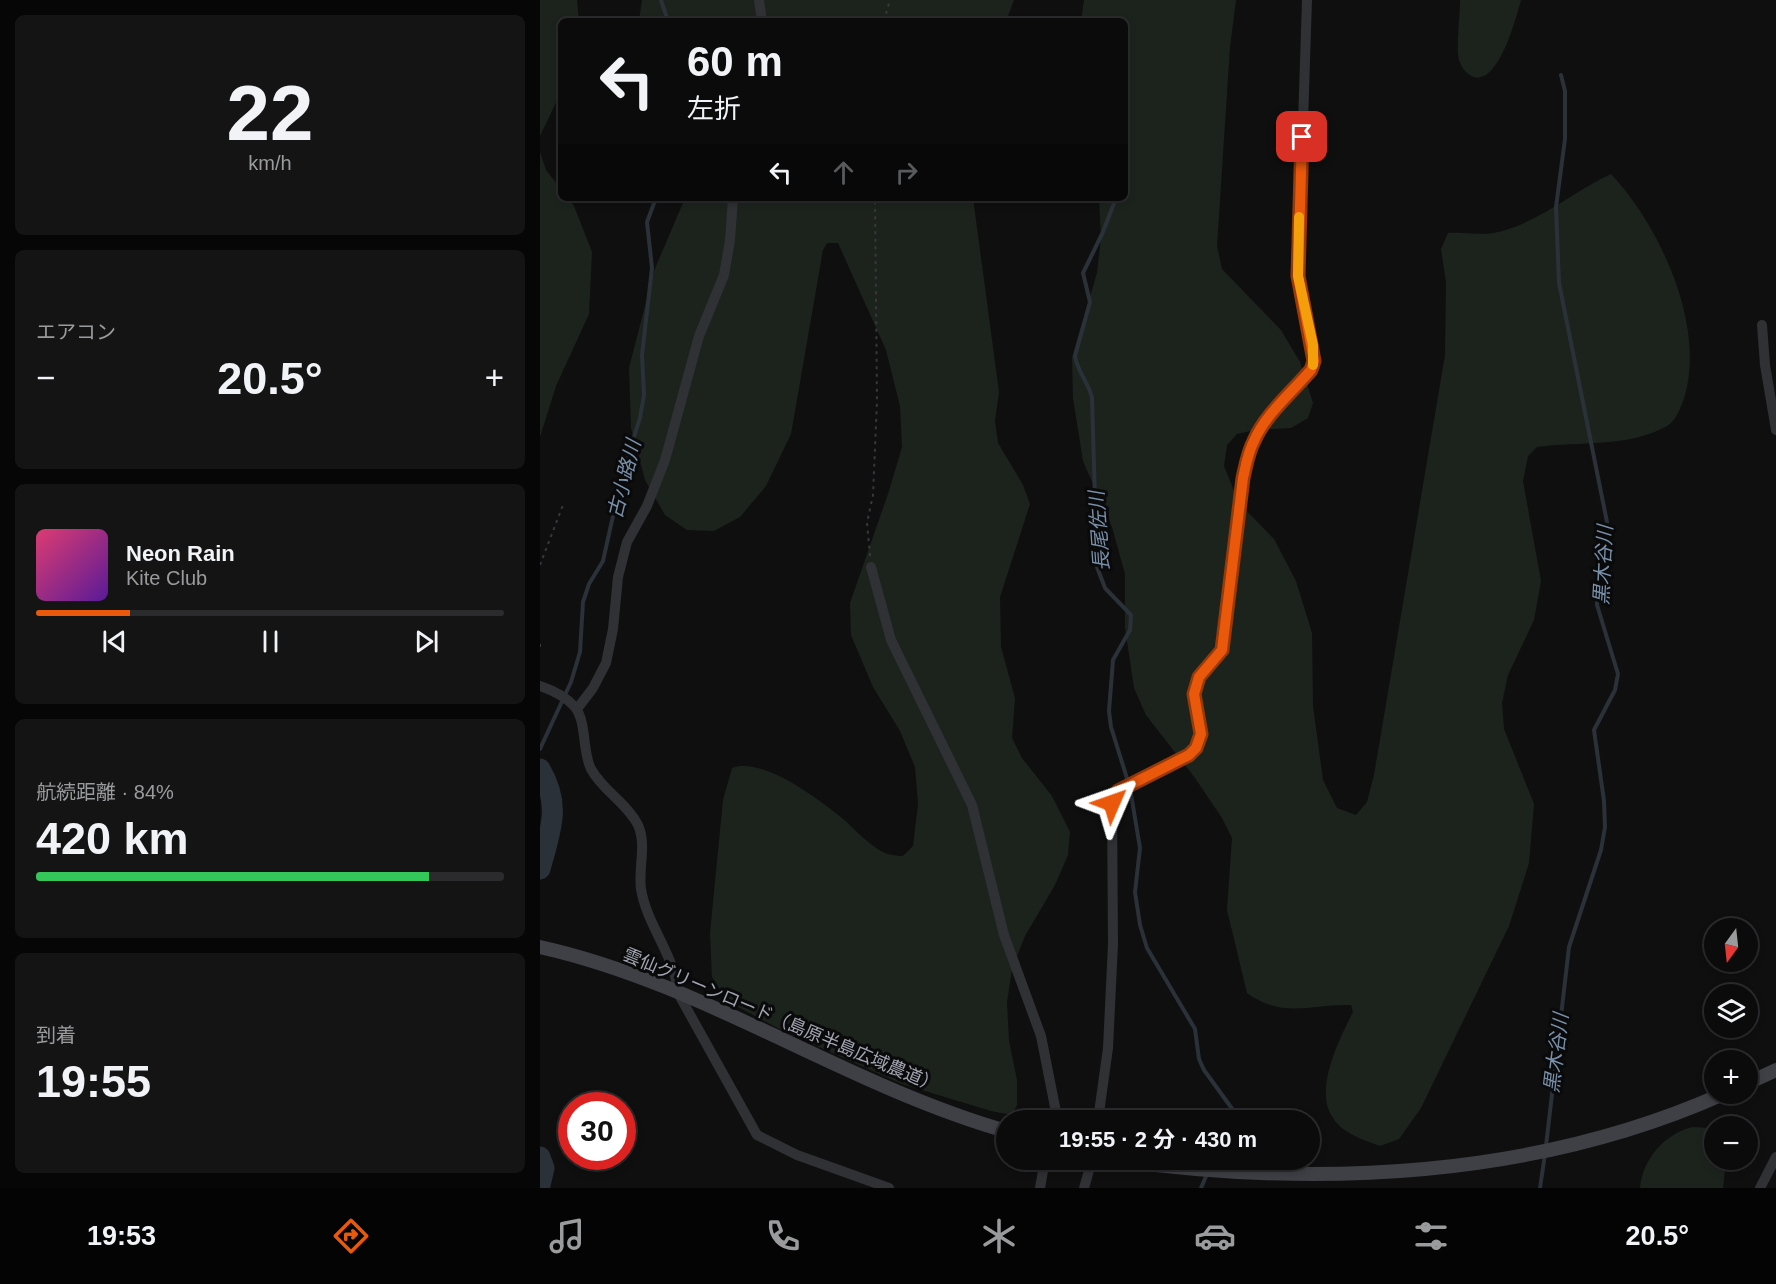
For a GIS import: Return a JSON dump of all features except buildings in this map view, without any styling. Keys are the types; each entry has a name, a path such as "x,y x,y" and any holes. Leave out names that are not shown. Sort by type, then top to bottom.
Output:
{"street":[{"path":"759,0 762,18"},
{"path":"1099,1110 1108,1048 1113,944 1112,803 1118,791 1189,755 1196,748 1201,734 1194,694 1199,677 1222,650 1243,478 1248,456 1254,439 1265,423 1311,370 1314,361 1298,276 1307,0"},
{"path":"574,706 593,688 606,663 613,629 618,577 627,542 647,506 665,460 699,336 724,275 730,240 733,201"},
{"path":"1762,325 1765,365 1776,430"},
{"path":"871,567 891,639 972,805 1004,934 1041,1036 1054,1110"},
{"path":"540,686 560,694 574,706 590,768 601,785 630,813 638,827 642,842 641,890 673,967 678,993 756,1135 797,1155 890,1188"},
{"name":"雲仙グリーンロード（島原半島広域農道）","path":"540,947 588,957 678,993 898,1094 996,1128"},
{"path":"1758,1078 1776,1070"},
{"path":"1189,1170 1252,1176 1405,1174 1555,1151 1611,1136 1704,1101"},
{"path":"1760,1188 1776,1157"},
{"path":"1040,1188 1042,1170"},
{"path":"1084,1188 1089,1170"}],"path":[{"path":"885,18 890,0"},
{"path":"871,567 867,523 873,495 877,401 875,201"},
{"path":"540,565 563,505"},
{"path":"540,644 540,650"}],"shaded area":[{"path":"540,0 577,0 579,18 558,18 558,98 540,136"},
{"path":"642,0 1014,0 1007,18 639,18"},
{"path":"1084,0 1236,0 1230,47 1217,246 1222,269 1281,330 1300,362 1313,403 1308,418 1291,428 1255,430 1237,434 1227,445 1224,466 1239,503 1274,539 1296,581 1312,633 1313,706 1323,780 1337,808 1356,815 1367,802 1374,775 1445,355 1446,282 1441,249 1448,233 1485,234 1502,231 1535,218 1611,174 1646,220 1674,277 1683,308 1689,338 1690,367 1684,399 1670,424 1652,433 1620,441 1537,447 1528,456 1523,481 1541,581 1534,620 1508,675 1502,703 1504,729 1534,804 1529,863 1509,926 1421,1108 1399,1139 1380,1146 1354,1136 1342,1128 1333,1118 1328,1106 1327,1079 1336,1050 1353,1012 1351,1005 1285,1008 1272,1006 1247,993 1227,910 1232,838 1222,818 1195,778 1146,715 1134,688 1125,628 1125,574 1112,527 1083,461 1073,398 1072,357 1097,273 1101,238 1099,201 1128,201 1128,18 1081,18"},
{"path":"1460,0 1521,0 1499,60 1483,76 1474,77 1469,74 1459,60"},
{"path":"540,152 546,170 558,185 558,201 570,201 574,206 592,252 589,314 556,386 540,437"},
{"path":"684,201 973,201 999,392 995,421 998,443 1023,485 1030,504 1000,597 1001,647 1015,698 1012,738 1022,758 1052,796 1070,832 1068,855 1055,885 1025,936 1012,969 1007,1002 1009,1041 1017,1080 1017,1105 1014,1110 991,1111 902,1084 783,1031 727,1001 712,977 710,933 723,800 732,768 744,766 758,768 789,781 832,810 873,846 885,853 903,856 913,846 918,804 915,767 900,731 873,687 851,635 850,603 902,447 900,406 886,350 838,243 827,243 823,250 791,434 766,486 740,517 714,531 687,530 665,515 645,480 631,428 629,368 654,271"},
{"path":"1693,1127 1704,1128 1704,1170 1725,1170 1723,1188 1640,1188 1650,1158 1664,1142 1683,1130"}],"waterway":[{"name":"古小路川","path":"661,0 667,18"},
{"name":"黒木谷川","path":"1546,1146 1569,947 1601,850 1605,827 1604,801 1594,730 1615,690 1618,674 1597,605 1597,584 1607,522 1559,283 1556,207 1565,139 1565,91 1561,75"},
{"name":"古小路川","path":"540,749 571,682 580,652 583,602 589,584 603,561 623,471 640,418 644,395 642,355 652,268 647,222 655,201"},
{"name":"長尾佐川","path":"1115,201 1083,273 1090,302 1075,356 1092,398 1097,567 1105,588 1131,615 1130,630 1113,660 1109,711 1111,727 1130,788 1140,848 1135,892 1140,925 1147,948 1195,1029 1199,1059 1204,1070 1233,1110"},
{"path":"540,769 547,782 552,807 550,830 540,869"},
{"name":"黒木谷川","path":"1540,1188 1545,1154"},
{"path":"540,1157 544,1168 540,1185"},
{"name":"長尾佐川","path":"1201,1188 1207,1174"}],"slow traffic":[{"path":"1299,217 1298,276 1313,345 1313,365"}],"route":[{"path":"1112,803 1118,791 1189,755 1196,748 1201,734 1194,694 1199,677 1222,650 1243,478 1248,456 1254,439 1265,423 1311,370 1314,361 1313,345 1298,276 1302,137"}]}
